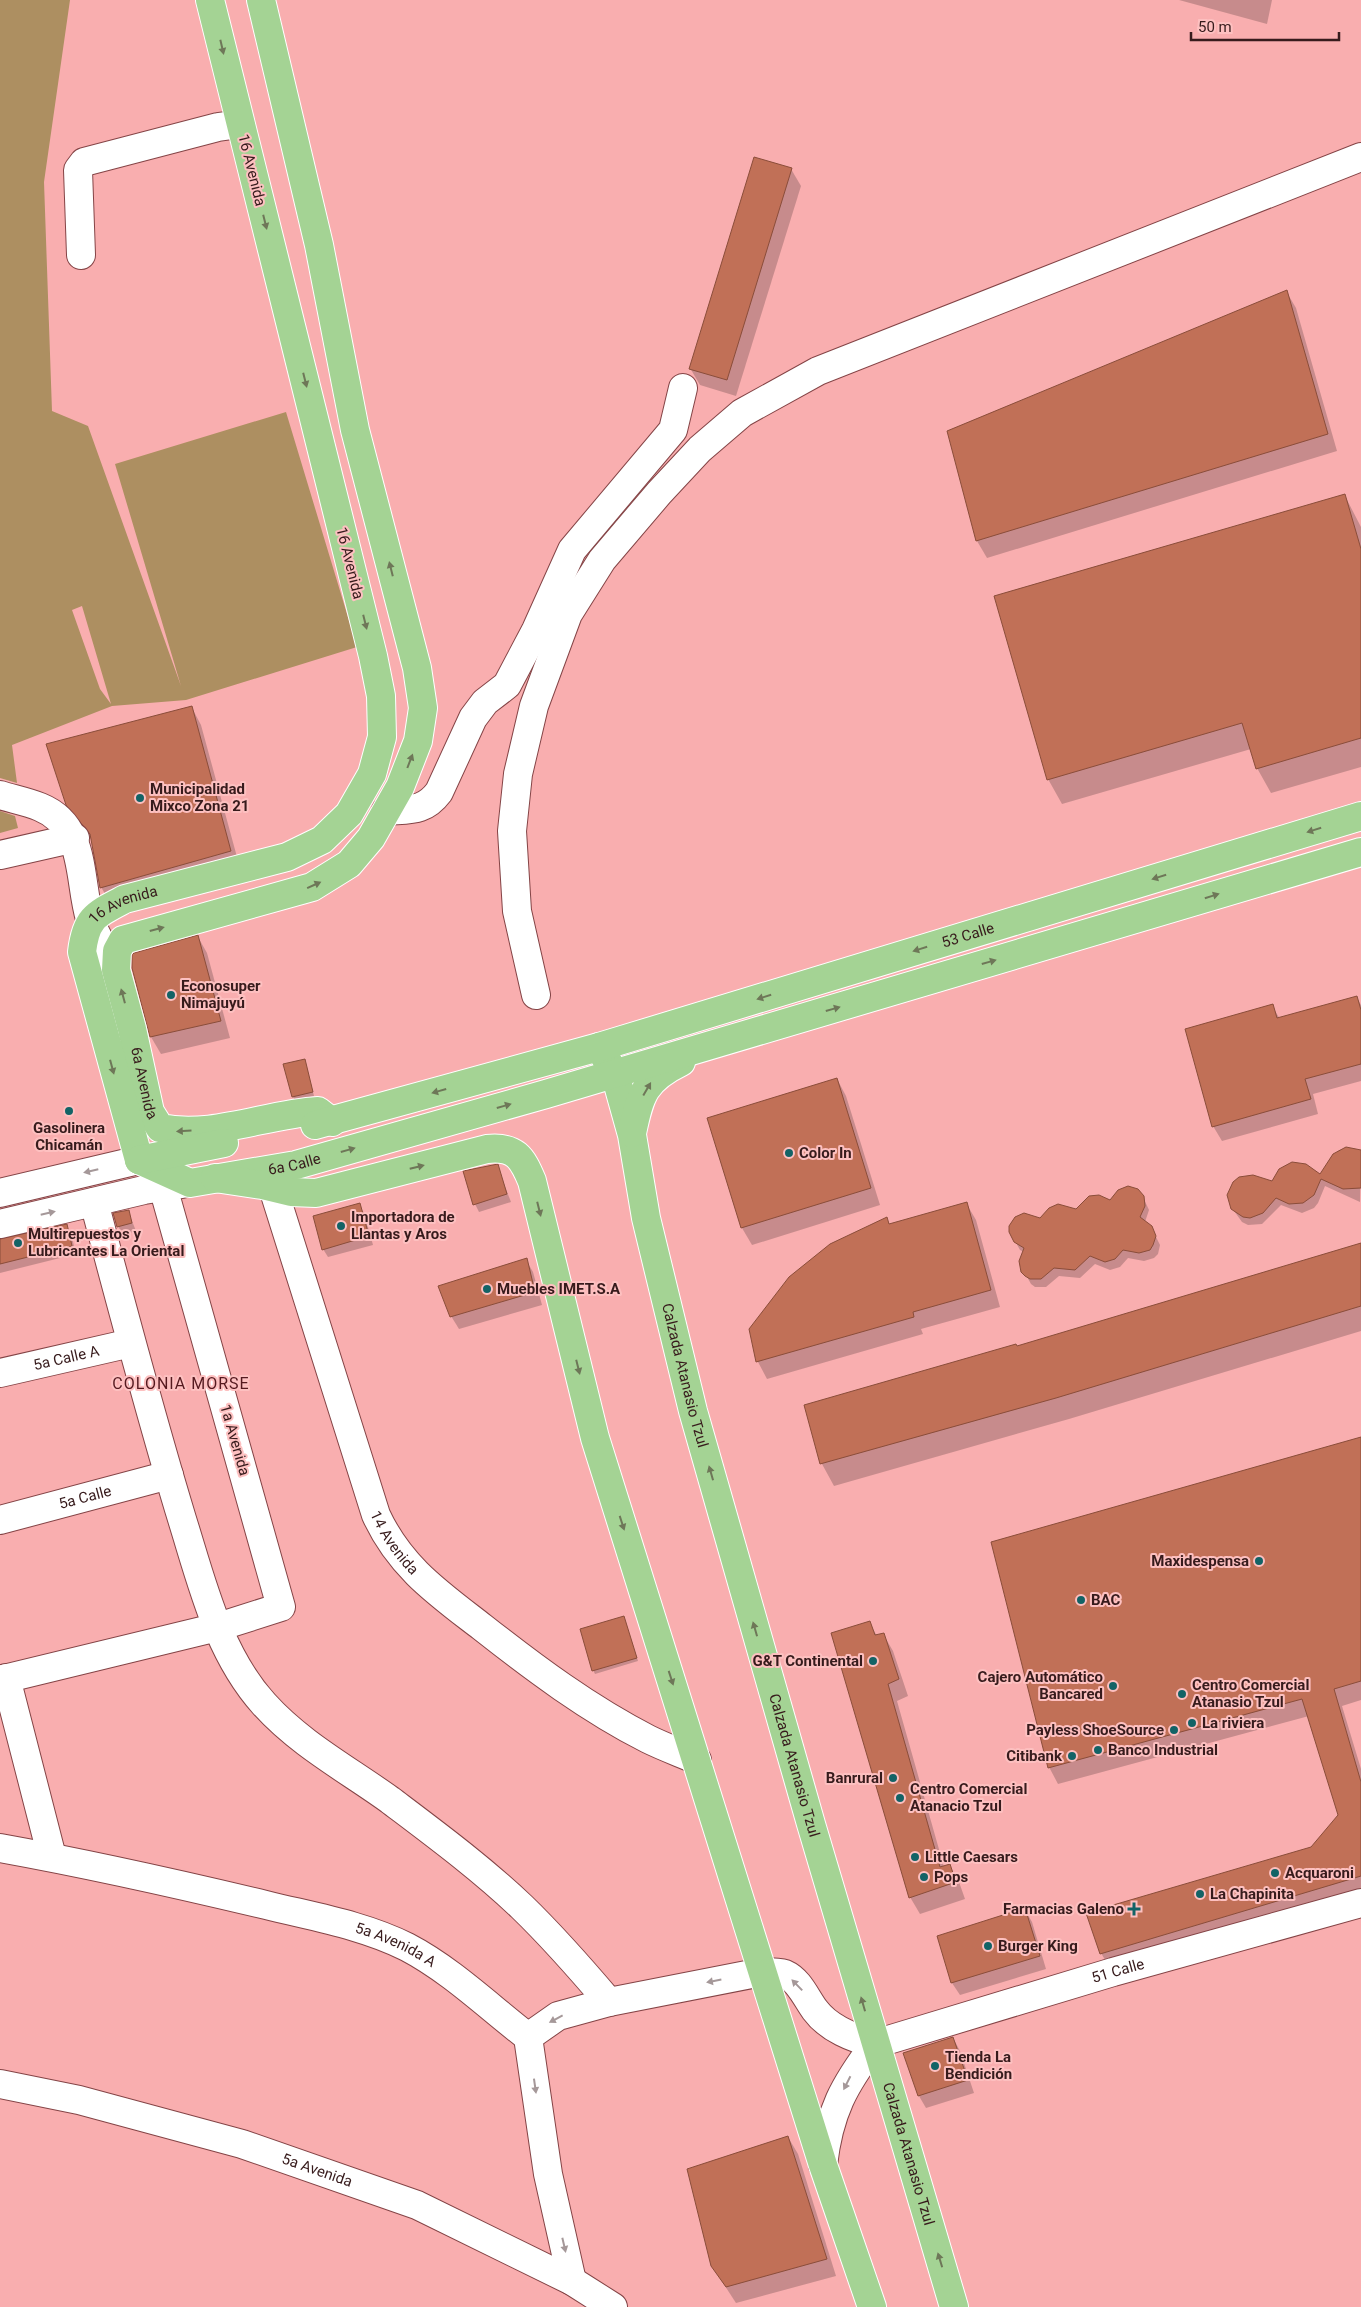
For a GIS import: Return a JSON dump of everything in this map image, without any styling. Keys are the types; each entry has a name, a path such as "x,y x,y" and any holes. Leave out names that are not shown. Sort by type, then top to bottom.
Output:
{"main road":[{"name":"16 Avenida","path":"82,952 85,933 90,920 103,910 125,899 287,857 322,840 349,814 372,774 382,737 381,696 374,656 210,0"},
{"name":"16 Avenida","path":"117,961 123,940 132,936 312,887 349,864 372,838 400,787 418,741 423,708 416,668 355,430 319,246 261,0"},
{"name":"53 Calle","path":"587,1050 1361,816"},
{"path":"615,1074 1361,852"},
{"name":"6a Avenida","path":"82,952 139,1160"},
{"name":"6a Avenida","path":"117,961 150,1112 160,1128 175,1132 213,1130 294,1113 318,1111 332,1122"},
{"path":"632,1135 637,1110 648,1085 669,1068 724,1041"},
{"path":"139,1160 332,1122 587,1050"},
{"name":"Calzada Atanasio Tzul","path":"587,1050 615,1074 632,1135 646,1218 693,1411 875,2044 954,2307"},
{"name":"6a Calle","path":"202,1180 296,1165 615,1074"},
{"path":"139,1160 202,1180 273,1188 302,1194 316,1193 487,1149 502,1148 514,1153 524,1163 532,1182 595,1438 823,2165 872,2307"}],"street":[{"path":"81,255 78,170 84,162 218,127 240,124"},
{"path":"536,995 517,911 512,831 518,774 534,706 568,614 602,560 700,449 742,413 818,371 1361,157"},
{"path":"386,811 422,808 431,802 439,792 473,718 485,702 507,685 536,630 572,550 673,430 684,388"},
{"path":"0,795 40,807 56,815 67,825 75,838 90,920 117,961"},
{"path":"0,855 75,838"},
{"path":"0,1193 139,1160"},
{"name":"6a Calle","path":"0,1224 202,1180"},
{"name":"1a Avenida","path":"163,1187 281,1606 218,1627"},
{"name":"14 Avenida","path":"273,1188 376,1515 387,1538 424,1582 528,1663 618,1722 649,1739 697,1760"},
{"path":"94,1202 131,1343 169,1475 218,1627 241,1676 271,1711 299,1738 389,1800 470,1862 520,1905 562,1947 609,2002"},
{"name":"5a Calle A","path":"0,1372 131,1343"},
{"name":"5a Calle","path":"0,1520 169,1475"},
{"path":"52,1857 3,1679 218,1627"},
{"name":"5a Avenida A","path":"0,1848 52,1857 371,1931 408,1948 442,1970 528,2037"},
{"name":"51 Calle","path":"875,2044 1113,1972 1361,1902"},
{"path":"572,2281 548,2174 528,2037 558,2016 609,2002 762,1972 785,1974 800,1986 816,2011 834,2026 850,2037 875,2044 850,2077 836,2106 826,2143 823,2165"},
{"name":"5a Avenida","path":"0,2084 79,2100 242,2144 417,2205 572,2281 613,2307"}],"shaded area":[{"path":"0,0 70,0 44,182 52,411 88,426 181,686 115,464 286,412 357,647 186,700 112,706 12,745 17,783 0,778","holes":["82,606 111,704 100,689 72,610"]},
{"path":"0,811 15,816 18,828 0,833"}],"building":[{"path":"754,157 792,168 727,380 689,369"},
{"path":"1287,290 1328,434 976,541 947,431"},
{"path":"1345,494 1361,549 1361,738 1256,769 1242,723 1047,780 994,596"},
{"name":"Municipalidad Mixco Zona 21","path":"192,706 231,851 100,888 90,834 66,805 46,744"},
{"name":"Econosuper Nimajuyú","path":"198,935 221,1021 150,1037 132,968 132,955"},
{"path":"1357,996 1361,1010 1361,1064 1305,1079 1311,1099 1212,1127 1185,1029 1273,1004 1277,1018"},
{"path":"305,1059 313,1092 292,1097 283,1064"},
{"name":"Color In","path":"837,1078 871,1188 741,1228 707,1118"},
{"path":"1346,1147 1361,1150 1361,1188 1343,1189 1321,1179 1314,1195 1303,1203 1289,1204 1276,1198 1263,1213 1250,1218 1243,1217 1231,1209 1227,1195 1233,1182 1239,1177 1253,1175 1272,1181 1279,1169 1292,1162 1306,1164 1320,1174 1333,1154"},
{"path":"498,1164 507,1194 473,1205 463,1171"},
{"path":"1128,1186 1138,1189 1144,1196 1145,1206 1140,1217 1152,1226 1156,1236 1150,1250 1139,1253 1123,1250 1115,1259 1105,1262 1090,1256 1075,1270 1054,1268 1041,1279 1030,1279 1021,1272 1019,1261 1024,1248 1014,1242 1009,1232 1009,1226 1015,1217 1024,1213 1040,1218 1049,1208 1058,1204 1076,1209 1089,1196 1099,1195 1110,1200 1118,1190"},
{"path":"967,1202 991,1290 913,1312 914,1317 756,1362 749,1329 789,1277 830,1244 887,1217 889,1224"},
{"name":"Importadora de Llantas y Aros","path":"360,1203 369,1236 322,1250 313,1216"},
{"path":"129,1210 132,1223 117,1227 113,1213"},
{"path":"67,1224 72,1246 0,1264 0,1239"},
{"path":"1361,1243 1361,1306 1056,1398 820,1464 804,1405 1016,1344 1017,1346"},
{"name":"Muebles IMET.S.A","path":"527,1258 535,1292 450,1317 438,1286"},
{"name":"Centro Comercial Atanasio Tzul","path":"1361,1437 1361,1681 1334,1689 1361,1782 1361,1876 1100,1954 1086,1913 1311,1847 1338,1815 1302,1699 1048,1768 991,1542"},
{"path":"624,1616 637,1658 592,1671 580,1629"},
{"name":"Centro Comercial Atanacio Tzul","path":"870,1621 875,1635 884,1633 899,1679 888,1684 940,1867 950,1864 956,1882 909,1898 831,1633"},
{"name":"Burger King","path":"1025,1908 1040,1956 951,1983 937,1936"},
{"name":"Tienda La Bendición","path":"953,2037 968,2080 918,2096 903,2053"},
{"path":"788,2136 827,2259 726,2287 711,2266 687,2169"}],"place":[{"name":"Municipalidad Mixco Zona 21","path":"140,798"},
{"name":"Econosuper Nimajuyú","path":"171,995"},
{"name":"Gasolinera Chicamán","path":"69,1111"},
{"name":"Color In","path":"789,1153"},
{"name":"Importadora de Llantas y Aros","path":"341,1226"},
{"name":"Multirepuestos y Lubricantes La Oriental","path":"18,1243"},
{"name":"Muebles IMET.S.A","path":"487,1289"},
{"name":"Maxidespensa","path":"1259,1561"},
{"name":"BAC","path":"1081,1600"},
{"name":"G&T Continental","path":"873,1661"},
{"name":"Cajero Automático Bancared","path":"1113,1686"},
{"name":"Centro Comercial Atanasio Tzul","path":"1182,1694"},
{"name":"La riviera","path":"1192,1723"},
{"name":"Payless ShoeSource","path":"1174,1730"},
{"name":"Banco Industrial","path":"1098,1750"},
{"name":"Citibank","path":"1072,1756"},
{"name":"Banrural","path":"893,1778"},
{"name":"Centro Comercial Atanacio Tzul","path":"900,1798"},
{"name":"Little Caesars","path":"915,1857"},
{"name":"Acquaroni","path":"1275,1873"},
{"name":"Pops","path":"924,1877"},
{"name":"La Chapinita","path":"1200,1894"},
{"name":"Farmacias Galeno","path":"1134,1909"},
{"name":"Burger King","path":"988,1946"},
{"name":"Tienda La Bendición","path":"935,2066"}],"district":[{"name":"COLONIA MORSE","path":"181,1383"}]}
